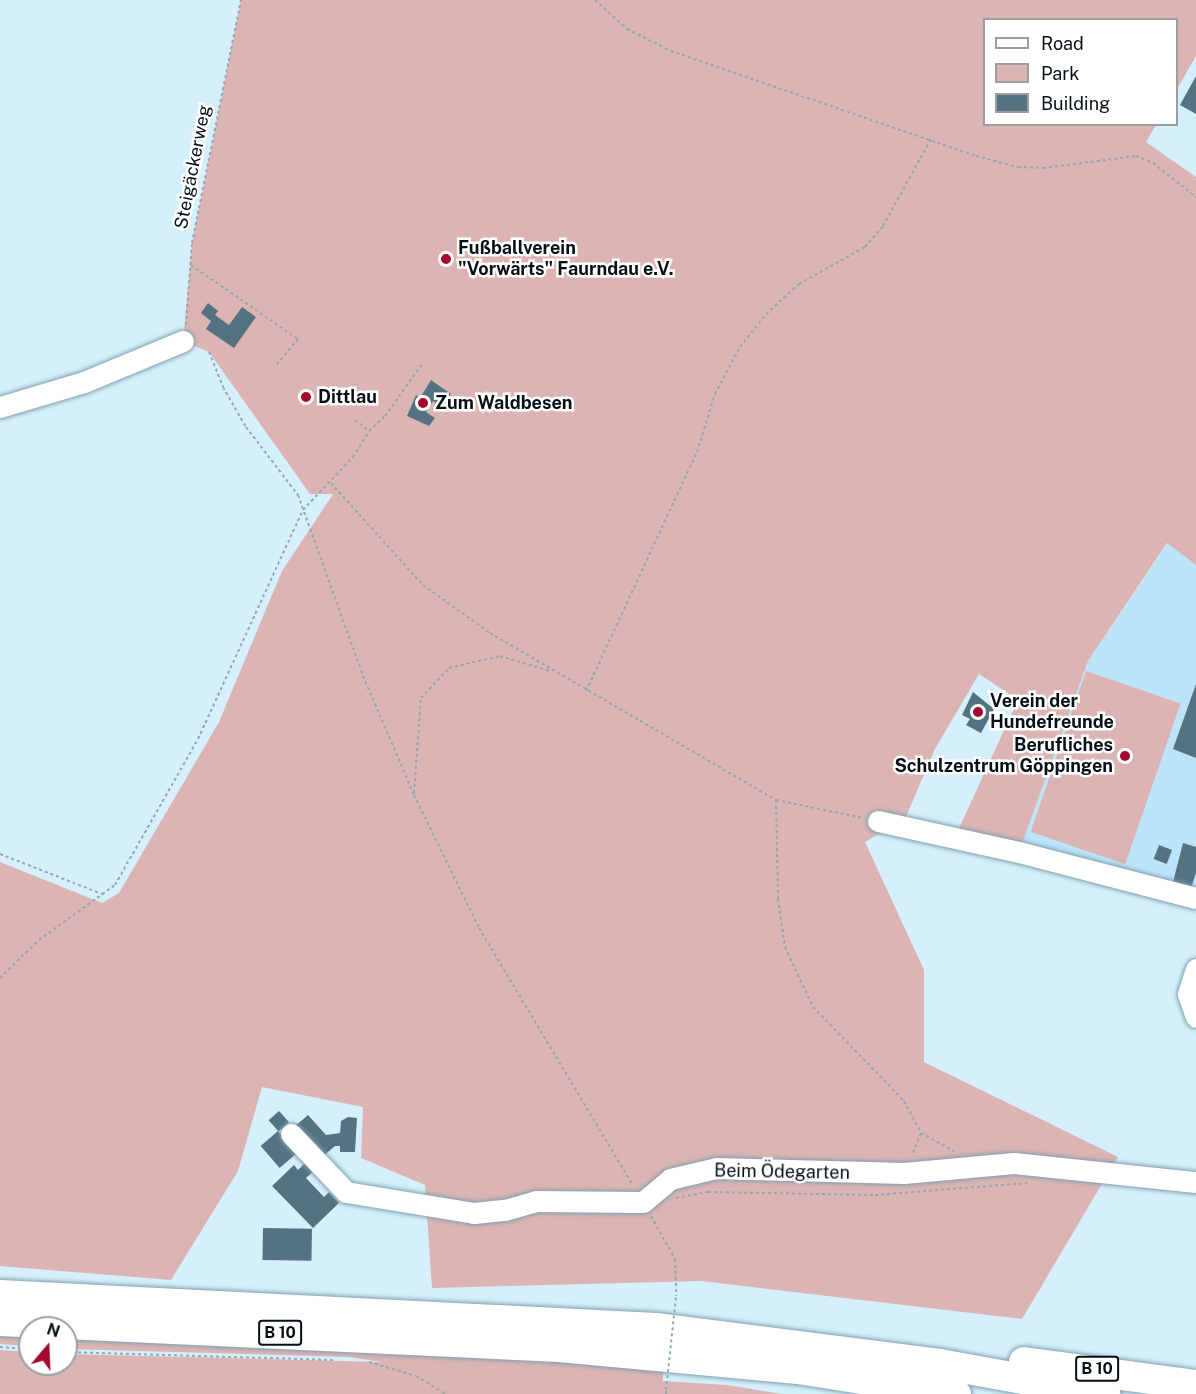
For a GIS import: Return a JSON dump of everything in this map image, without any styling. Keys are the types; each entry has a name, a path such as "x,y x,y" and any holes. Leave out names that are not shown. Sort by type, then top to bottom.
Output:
{"highway":[{"name":"B 10","path":"0,1295 656,1328 940,1365 1105,1394"},
{"name":"B 10","path":"0,1321 603,1350 798,1370 956,1394"},
{"name":"B 10","path":"940,1365 996,1360 1077,1366 1196,1385"}],"lane":[{"path":"0,407 84,382 183,341"},
{"path":"878,821 1019,852 1196,898"},
{"path":"1196,969 1188,994 1196,1017"},
{"path":"291,1134 346,1192 375,1198 474,1213 536,1201 643,1202"},
{"name":"Beim Ödegarten","path":"643,1202 670,1179 716,1168 904,1173 981,1165 1052,1165 1196,1182"}],"path":[{"name":"Steigäckerweg","path":"183,341 190,264 241,0"},
{"path":"595,0 627,29 671,51 931,139 1018,167 1074,167 1136,156 1153,163 1196,197"},
{"path":"586,691 698,452 716,394 740,347 766,314 799,284 865,247 883,226 931,139"},
{"path":"190,264 298,339 276,365"},
{"path":"209,352 223,387 246,427 298,495 363,676 414,795 479,928 675,1259 676,1296 666,1392"},
{"path":"0,978 39,940 115,885 198,739 303,510 331,483 369,431 385,416 422,364"},
{"path":"355,420 369,431"},
{"path":"331,483 423,585 490,633 776,800 878,821"},
{"path":"414,795 421,698 449,668 500,656 556,673"},
{"path":"776,800 778,899 785,947 813,1007 904,1101 921,1133 981,1165"},
{"path":"0,854 102,894"},
{"path":"904,1173 921,1133"},
{"path":"0,1347 18,1348"},
{"path":"78,1352 340,1360"},
{"path":"360,1361 400,1370 446,1394"}],"shaded area":[{"name":"Berufliches Schulzentrum Göppingen","path":"1168,543 1196,565 1196,894 1019,852 1088,661"}],"green space":[{"path":"241,0 1196,0 1196,56 1178,87 1178,18 983,18 983,126 1155,126 1146,142 1196,177 1196,565 1167,543 1088,661 1019,852 955,837 1018,700 979,674 935,749 905,819 865,842 924,970 924,1062 1118,1157 1022,1319 701,1281 432,1288 425,1185 361,1158 363,1107 262,1087 238,1171 171,1280 0,1266 0,862 102,903 119,893 219,722 282,571 333,494 310,494 209,352 183,341 192,243"},
{"path":"1086,671 1181,704 1125,864 1031,832"},
{"path":"0,1334 18,1335 18,1345 0,1344"},
{"path":"78,1339 531,1359 663,1370 663,1381 727,1385 782,1394 0,1394 0,1350 18,1351 18,1376 78,1376 78,1354 382,1362 349,1357 78,1349"}],"building":[{"path":"1196,76 1196,114 1180,105"},
{"path":"208,303 218,311 215,315 229,325 242,307 256,317 234,348 206,329 211,321 201,313"},
{"name":"Zum Waldbesen","path":"431,380 451,394 442,407 433,401 426,412 435,418 429,426 407,416 416,395 420,398"},
{"path":"1196,684 1196,758 1173,749"},
{"name":"Verein der Hundefreunde","path":"973,692 994,709 981,733 966,725 970,719 962,715"},
{"path":"1183,843 1196,847 1196,873 1191,888 1173,882"},
{"path":"1159,845 1172,850 1167,864 1154,859"},
{"path":"279,1111 289,1122 279,1132 269,1120"},
{"path":"308,1115 326,1135 340,1133 341,1121 348,1117 357,1118 355,1152 340,1152 340,1146 335,1146 321,1158 294,1127"},
{"path":"278,1131 297,1153 280,1168 261,1146"},
{"path":"306,1162 314,1171 306,1178 324,1197 329,1192 339,1203 313,1228 272,1186 294,1165 298,1170"},
{"path":"263,1228 312,1229 311,1261 262,1260"}],"place":[{"name":"Fußballverein \"Vorwärts\" Faurndau e.V.","path":"446,259"},
{"name":"Dittlau","path":"306,397"},
{"name":"Zum Waldbesen","path":"423,403"},
{"name":"Verein der Hundefreunde","path":"978,712"},
{"name":"Berufliches Schulzentrum Göppingen","path":"1125,756"}]}
